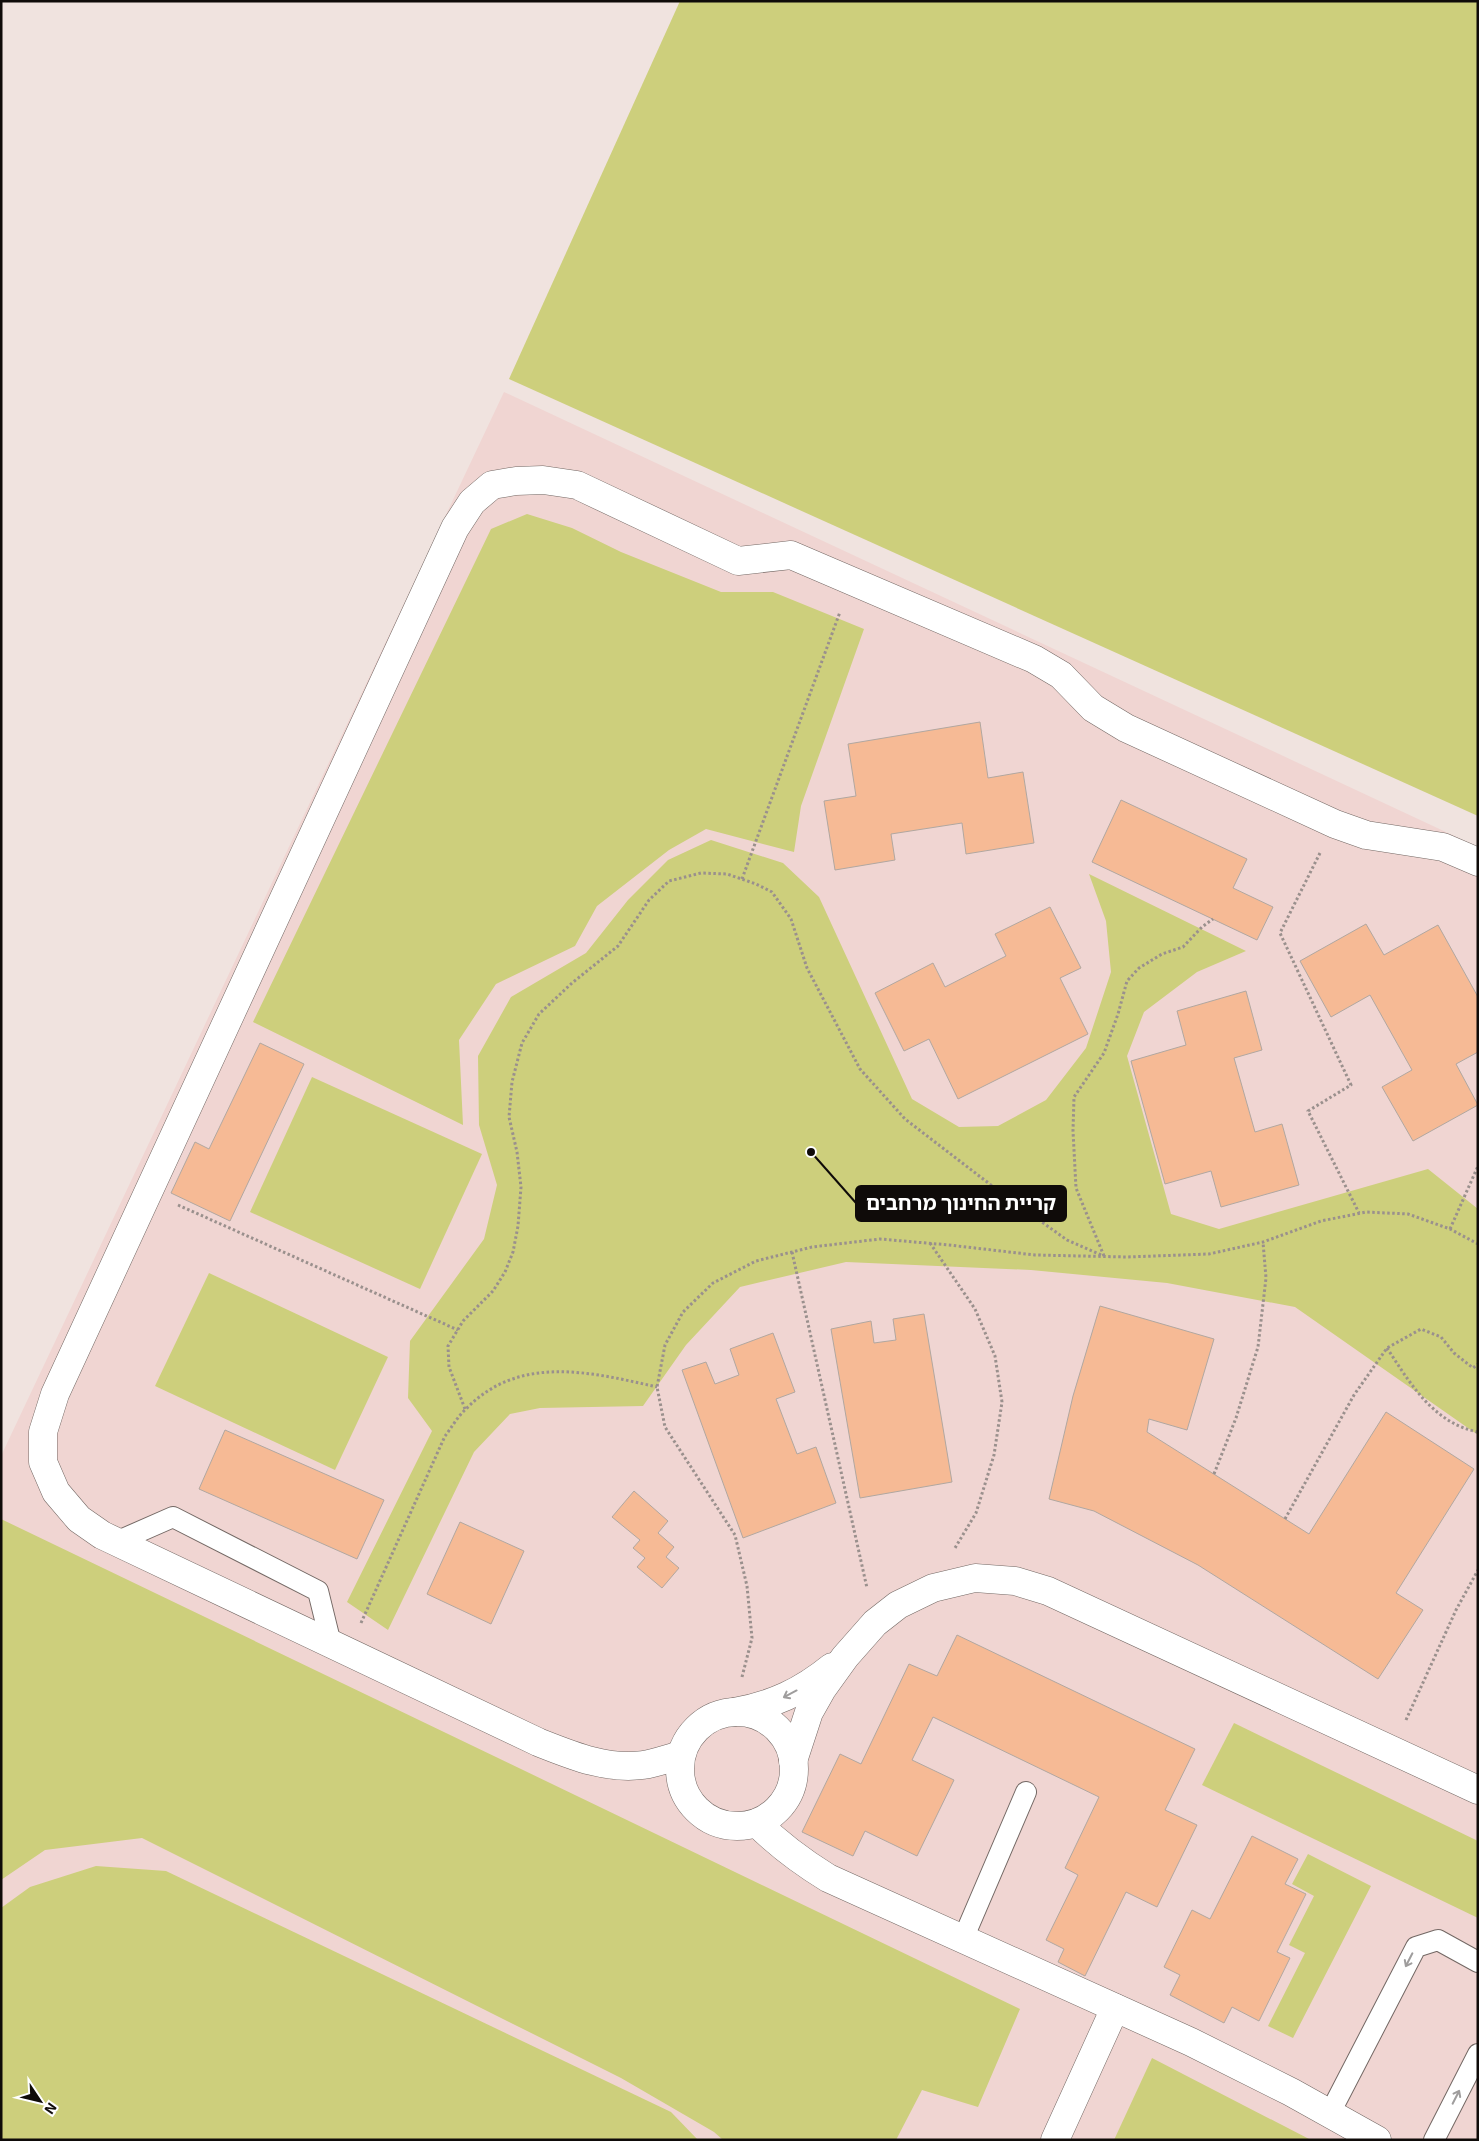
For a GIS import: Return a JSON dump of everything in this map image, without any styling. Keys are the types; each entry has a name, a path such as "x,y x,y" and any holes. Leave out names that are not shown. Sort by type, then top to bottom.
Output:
{"street":[{"path":"681,1755 643,1765 610,1765 575,1757 538,1742 102,1535 79,1519 56,1492 43,1462 43,1432 55,1394 455,528 472,502 492,485 516,481 543,480 577,485 738,561 791,556 1034,659 1061,675 1093,708 1126,728 1335,824 1366,834 1443,847 1478,862"},
{"path":"793,1761 809,1712 845,1657 875,1623 898,1606 933,1588 975,1578 1015,1581 1048,1591 1478,1790"},
{"path":"734,1712 753,1714 771,1722 787,1742 793,1761 794,1772 789,1791 778,1808 757,1823 738,1826 717,1823 699,1813 688,1799 680,1780 681,1755 689,1737 698,1727 714,1716 734,1712 762,1707 781,1699 814,1681 845,1657"},
{"path":"757,1823 775,1841 800,1861 828,1878 1191,2042 1330,2113 1377,2140"},
{"path":"1055,2140 1115,2008"}],"lane":[{"path":"116,1542 173,1517 318,1591 339,1648"},
{"path":"962,1939 1026,1792"},
{"path":"1330,2113 1416,1947 1438,1940 1478,1962"},
{"path":"1434,2140 1478,2054"}],"path":[{"path":"742,879 851,581"},
{"path":"1335,824 1280,933 1351,1085 1308,1111 1359,1213"},
{"path":"465,1409 449,1367 448,1346 464,1321 493,1291 505,1272 513,1252 518,1226 521,1187 517,1152 509,1117 512,1082 522,1043 539,1014 572,983 618,946 649,900 669,881 701,873 727,874 772,892 791,919 807,968 860,1068 905,1119 1004,1196 1067,1240 1104,1256"},
{"path":"1104,1256 1076,1188 1072,1131 1074,1097 1104,1053 1118,1014 1127,980 1139,968 1162,954 1183,947 1202,927 1213,919"},
{"path":"1450,1228 1478,1166"},
{"path":"149,1192 458,1330"},
{"path":"734,1712 752,1638 747,1586 735,1535 697,1478 666,1426 657,1387 665,1345 683,1312 713,1283 756,1261 812,1247 880,1239 1034,1255 1209,1254 1263,1242 1321,1221 1359,1213 1408,1214 1450,1228 1478,1244"},
{"path":"1214,1474 1236,1418 1258,1347 1266,1278 1263,1242"},
{"path":"930,1243 976,1309 995,1356 1002,1402 994,1455 976,1513 933,1588"},
{"path":"792,1252 875,1623"},
{"path":"1285,1519 1354,1395 1387,1348 1421,1329 1441,1338 1454,1353 1473,1368 1478,1364"},
{"path":"1387,1348 1420,1397 1442,1416 1467,1430 1478,1432"},
{"path":"339,1648 445,1436 465,1409 487,1391 515,1376 559,1371 602,1375 657,1387"},
{"path":"1392,1750 1456,1610 1478,1570"}],"shaded area":[{"path":"504,392 1478,847 1478,2140 1,2140 1,1456"}],"green space":[{"path":"680,1 1478,1 1478,816 509,379"},
{"path":"527,514 572,528 621,552 721,592 773,592 864,629 801,806 794,852 706,829 669,850 597,906 575,946 496,984 459,1040 463,1125 253,1022 491,529"},
{"path":"711,840 783,863 819,897 912,1099 959,1127 998,1126 1046,1100 1086,1048 1111,972 1106,921 1089,874 1246,951 1197,972 1144,1012 1127,1056 1171,1214 1219,1229 1428,1169 1478,1209 1478,1435 1295,1307 1167,1283 1031,1270 846,1262 740,1287 686,1345 643,1406 540,1408 510,1414 474,1452 388,1630 347,1602 432,1431 408,1398 410,1341 484,1239 497,1185 479,1125 478,1056 511,997 586,953 628,900 668,860"},
{"path":"312,1077 482,1154 420,1289 250,1212"},
{"path":"209,1273 388,1357 335,1470 155,1386"},
{"path":"1,1519 1020,2009 978,2107 922,2090 896,2140 723,2140 714,2132 621,2078 142,1838 45,1850 1,1880"},
{"path":"1234,1723 1478,1841 1478,1918 1202,1785"},
{"path":"1308,1854 1371,1886 1293,2038 1268,2026 1305,1953 1289,1945 1314,1896 1292,1884"},
{"path":"96,1866 166,1871 671,2112 698,2140 1,2140 1,1908 30,1887"},
{"path":"1152,2058 1311,2140 1114,2140"}],"building":[{"path":"980,722 988,778 1023,772 1034,843 966,854 962,823 891,834 895,860 835,870 824,801 856,796 848,744"},
{"path":"1121,800 1247,859 1233,888 1273,907 1257,940 1092,862"},
{"path":"1050,907 1081,968 1060,978 1088,1034 958,1099 929,1039 904,1051 875,993 933,963 945,987 1006,956 995,934"},
{"path":"1366,924 1384,955 1438,925 1478,997 1478,1052 1456,1064 1478,1105 1413,1141 1382,1087 1412,1070 1370,995 1331,1017 1300,961"},
{"path":"1246,991 1262,1050 1234,1058 1255,1132 1282,1124 1299,1185 1221,1207 1211,1171 1165,1184 1131,1061 1186,1045 1177,1011"},
{"path":"260,1043 304,1064 230,1221 171,1193 195,1142 209,1149"},
{"path":"1100,1306 1214,1339 1187,1430 1149,1419 1147,1432 1309,1534 1386,1412 1474,1469 1396,1593 1423,1610 1378,1679 1198,1565 1094,1511 1049,1499 1073,1396"},
{"path":"924,1314 952,1482 860,1498 831,1329 871,1321 874,1343 896,1340 893,1319"},
{"path":"773,1333 795,1392 776,1399 797,1454 816,1447 836,1503 743,1538 682,1370 706,1362 715,1384 739,1375 730,1349"},
{"path":"225,1430 384,1500 357,1559 199,1489"},
{"path":"634,1491 668,1521 658,1533 674,1547 666,1557 679,1568 662,1588 637,1567 645,1558 633,1548 640,1540 612,1517"},
{"path":"460,1522 524,1551 491,1624 427,1594"},
{"path":"957,1635 1195,1749 1165,1810 1197,1825 1157,1907 1126,1892 1085,1976 1058,1962 1064,1949 1046,1940 1078,1875 1065,1868 1099,1797 933,1717 912,1760 954,1780 917,1856 865,1831 853,1856 802,1832 840,1754 861,1764 909,1664 937,1676"},
{"path":"1252,1836 1298,1859 1285,1884 1306,1894 1277,1952 1290,1958 1259,2021 1232,2007 1224,2023 1170,1995 1180,1975 1164,1967 1192,1910 1210,1919"}],"place":[{"name":"קריית החינוך מרחבים","path":"811,1152"}]}
